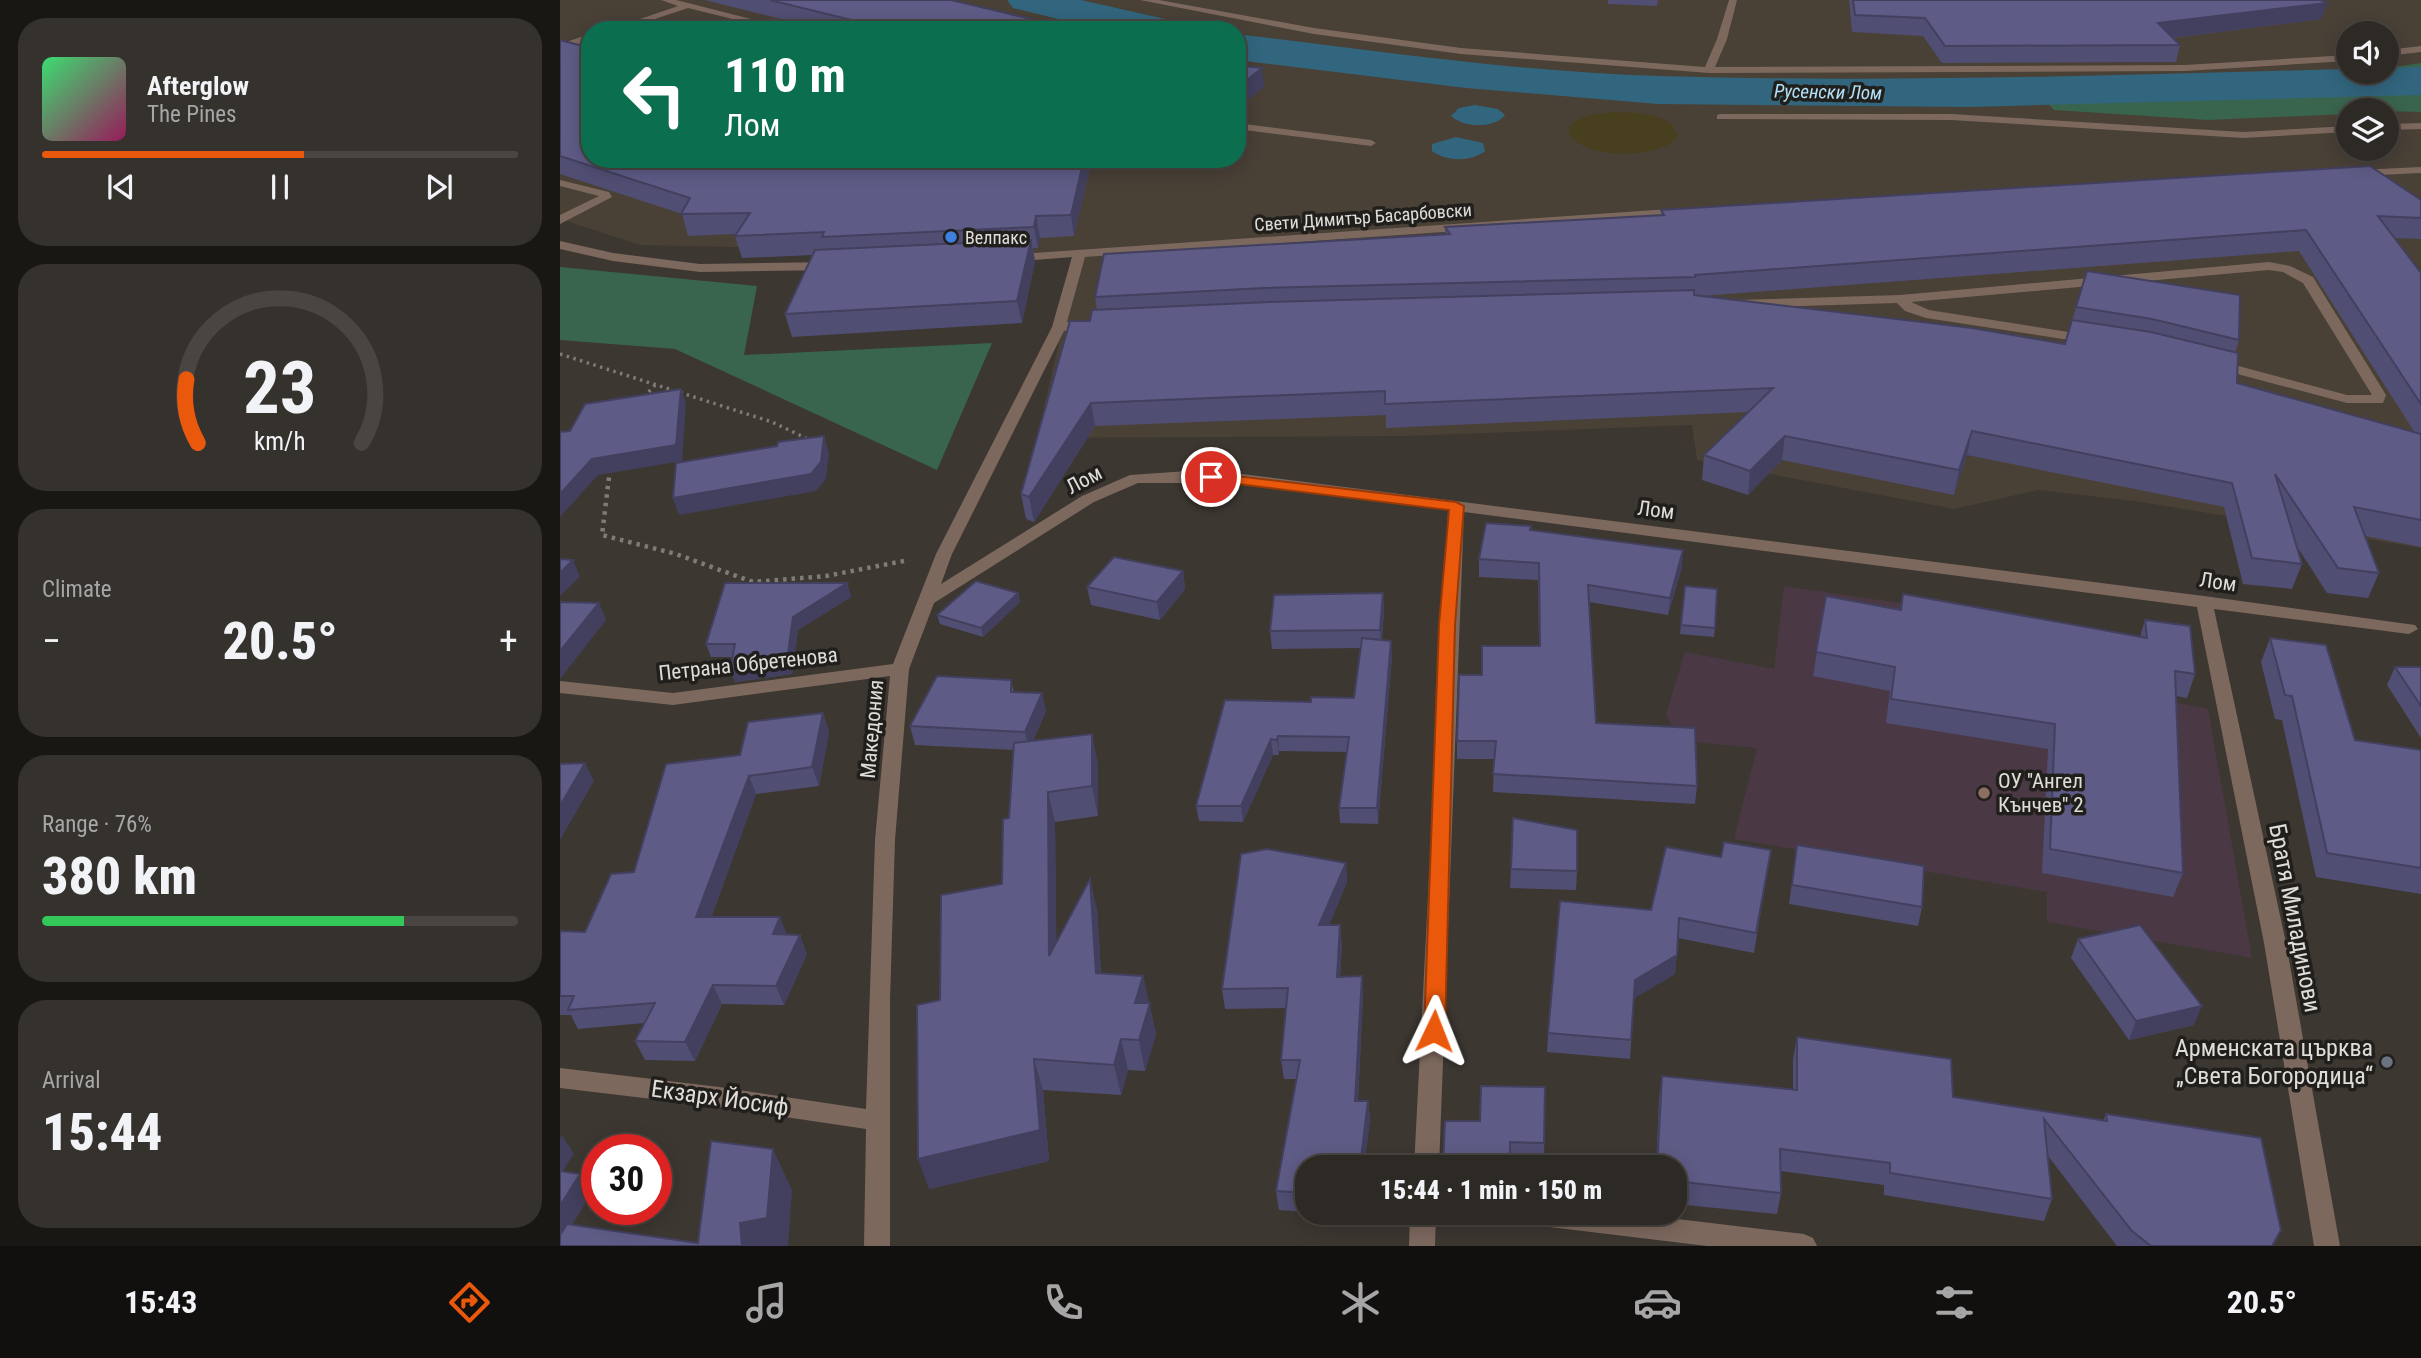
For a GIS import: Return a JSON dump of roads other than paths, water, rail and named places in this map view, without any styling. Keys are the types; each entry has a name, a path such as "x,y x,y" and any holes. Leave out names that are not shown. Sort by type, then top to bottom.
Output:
{"street":[{"path":"664,0 754,21"},
{"path":"1144,0 1314,31 1461,51 1709,70 2185,68 2336,59"},
{"path":"1709,70 1722,40 1733,0"},
{"path":"640,21 690,5"},
{"path":"560,47 581,40"},
{"path":"2399,52 2421,49"},
{"path":"1721,117 1951,117 2243,135 2336,130"},
{"path":"2399,126 2421,125"},
{"path":"1246,127 1371,143"},
{"path":"2344,173 2421,170"},
{"path":"560,183 605,194 606,197 560,220"},
{"name":"Свети Димитър Басарбовски","path":"999,258 1079,255 1693,212"},
{"path":"560,245 613,257 701,268 840,265"},
{"name":"Македония","path":"877,1246 879,1000 885,840 900,669 944,554 1059,327 1079,255"},
{"path":"1722,305 1900,299 2246,266 2286,268 2308,280 2379,395 2378,400 2347,399 2203,361"},
{"path":"1900,299 1910,308 1926,314 2108,342"},
{"path":"1059,327 1100,325"},
{"name":"Лом","path":"927,600 1088,499 1135,478 1234,478 2409,629"},
{"path":"1427,1155 1434,1031 1447,625 1456,506"},
{"name":"Братя Миладинови","path":"2204,601 2275,943 2327,1246"},
{"name":"Петрана Обретенова","path":"560,687 673,699 900,669"},
{"name":"Екзарх Йосиф","path":"560,1078 719,1097 879,1121"},
{"path":"1422,1246 1423,1225"},
{"path":"1632,1225 1804,1246"}],"water":[{"path":"1475,105 1498,109 1505,115 1487,125 1463,123 1451,116 1459,108"},
{"path":"1456,137 1483,143 1485,151 1473,157 1459,159 1438,155 1432,151 1432,144"}],"waterway":[{"name":"Русенски Лом","path":"1027,0 1119,21"},
{"name":"Русенски Лом","path":"1246,48 1466,75 1658,90 1971,93 2421,81"}],"place":[{"name":"Велпакс","path":"951,237"},
{"name":"ОУ ''Ангел Кънчев'' 2","path":"1984,793"},
{"name":"Арменската църква „Света Богородица“","path":"2387,1062"}]}
